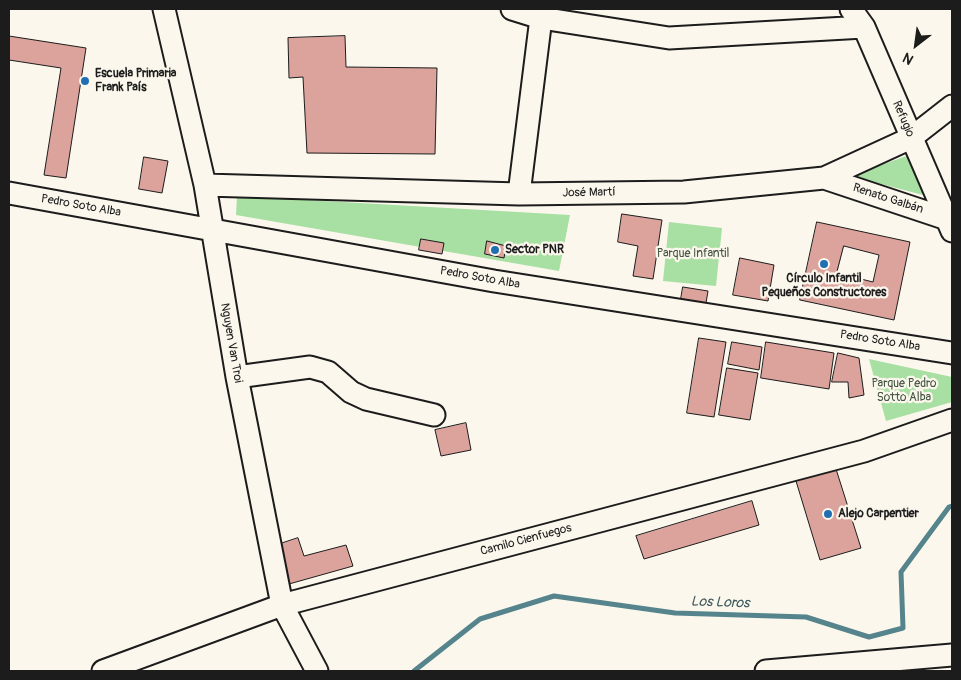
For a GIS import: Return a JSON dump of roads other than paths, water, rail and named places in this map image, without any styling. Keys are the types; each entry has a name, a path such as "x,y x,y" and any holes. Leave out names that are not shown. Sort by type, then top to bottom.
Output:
{"street":[{"name":"Nguyen Van Troi","path":"164,9 205,185 237,377 282,605 317,671"},
{"path":"512,9 541,18 669,38 864,27"},
{"name":"Refugio","path":"852,9 864,27 911,138 950,222"},
{"path":"519,194 541,18"},
{"name":"José Martí","path":"205,185 519,194 684,192 824,178 911,138 952,106"},
{"name":"Renato Galbán","path":"824,178 950,222"},
{"name":"Pedro Soto Alba","path":"9,193 494,281 952,353"},
{"path":"237,377 310,368 328,372 351,392 366,399 434,415"},
{"name":"Camilo Cienfuegos","path":"103,671 282,605 864,451 952,420"},
{"path":"766,671 952,655"}],"waterway":[{"name":"Los Loros","path":"414,671 480,619 554,596 675,613 806,617 869,637 903,628 901,572 949,507 952,506"}],"place":[{"name":"Escuela Primaria Frank País","path":"85,81"},
{"name":"Sector PNR","path":"495,250"},
{"name":"Círculo Infantil Pequeños Constructores","path":"824,264"},
{"name":"Alejo Carpentier","path":"828,514"}],"park label":[{"name":"Parque Infantil","path":"693,254"},
{"name":"Parque Pedro Sotto Alba","path":"904,391"}]}
